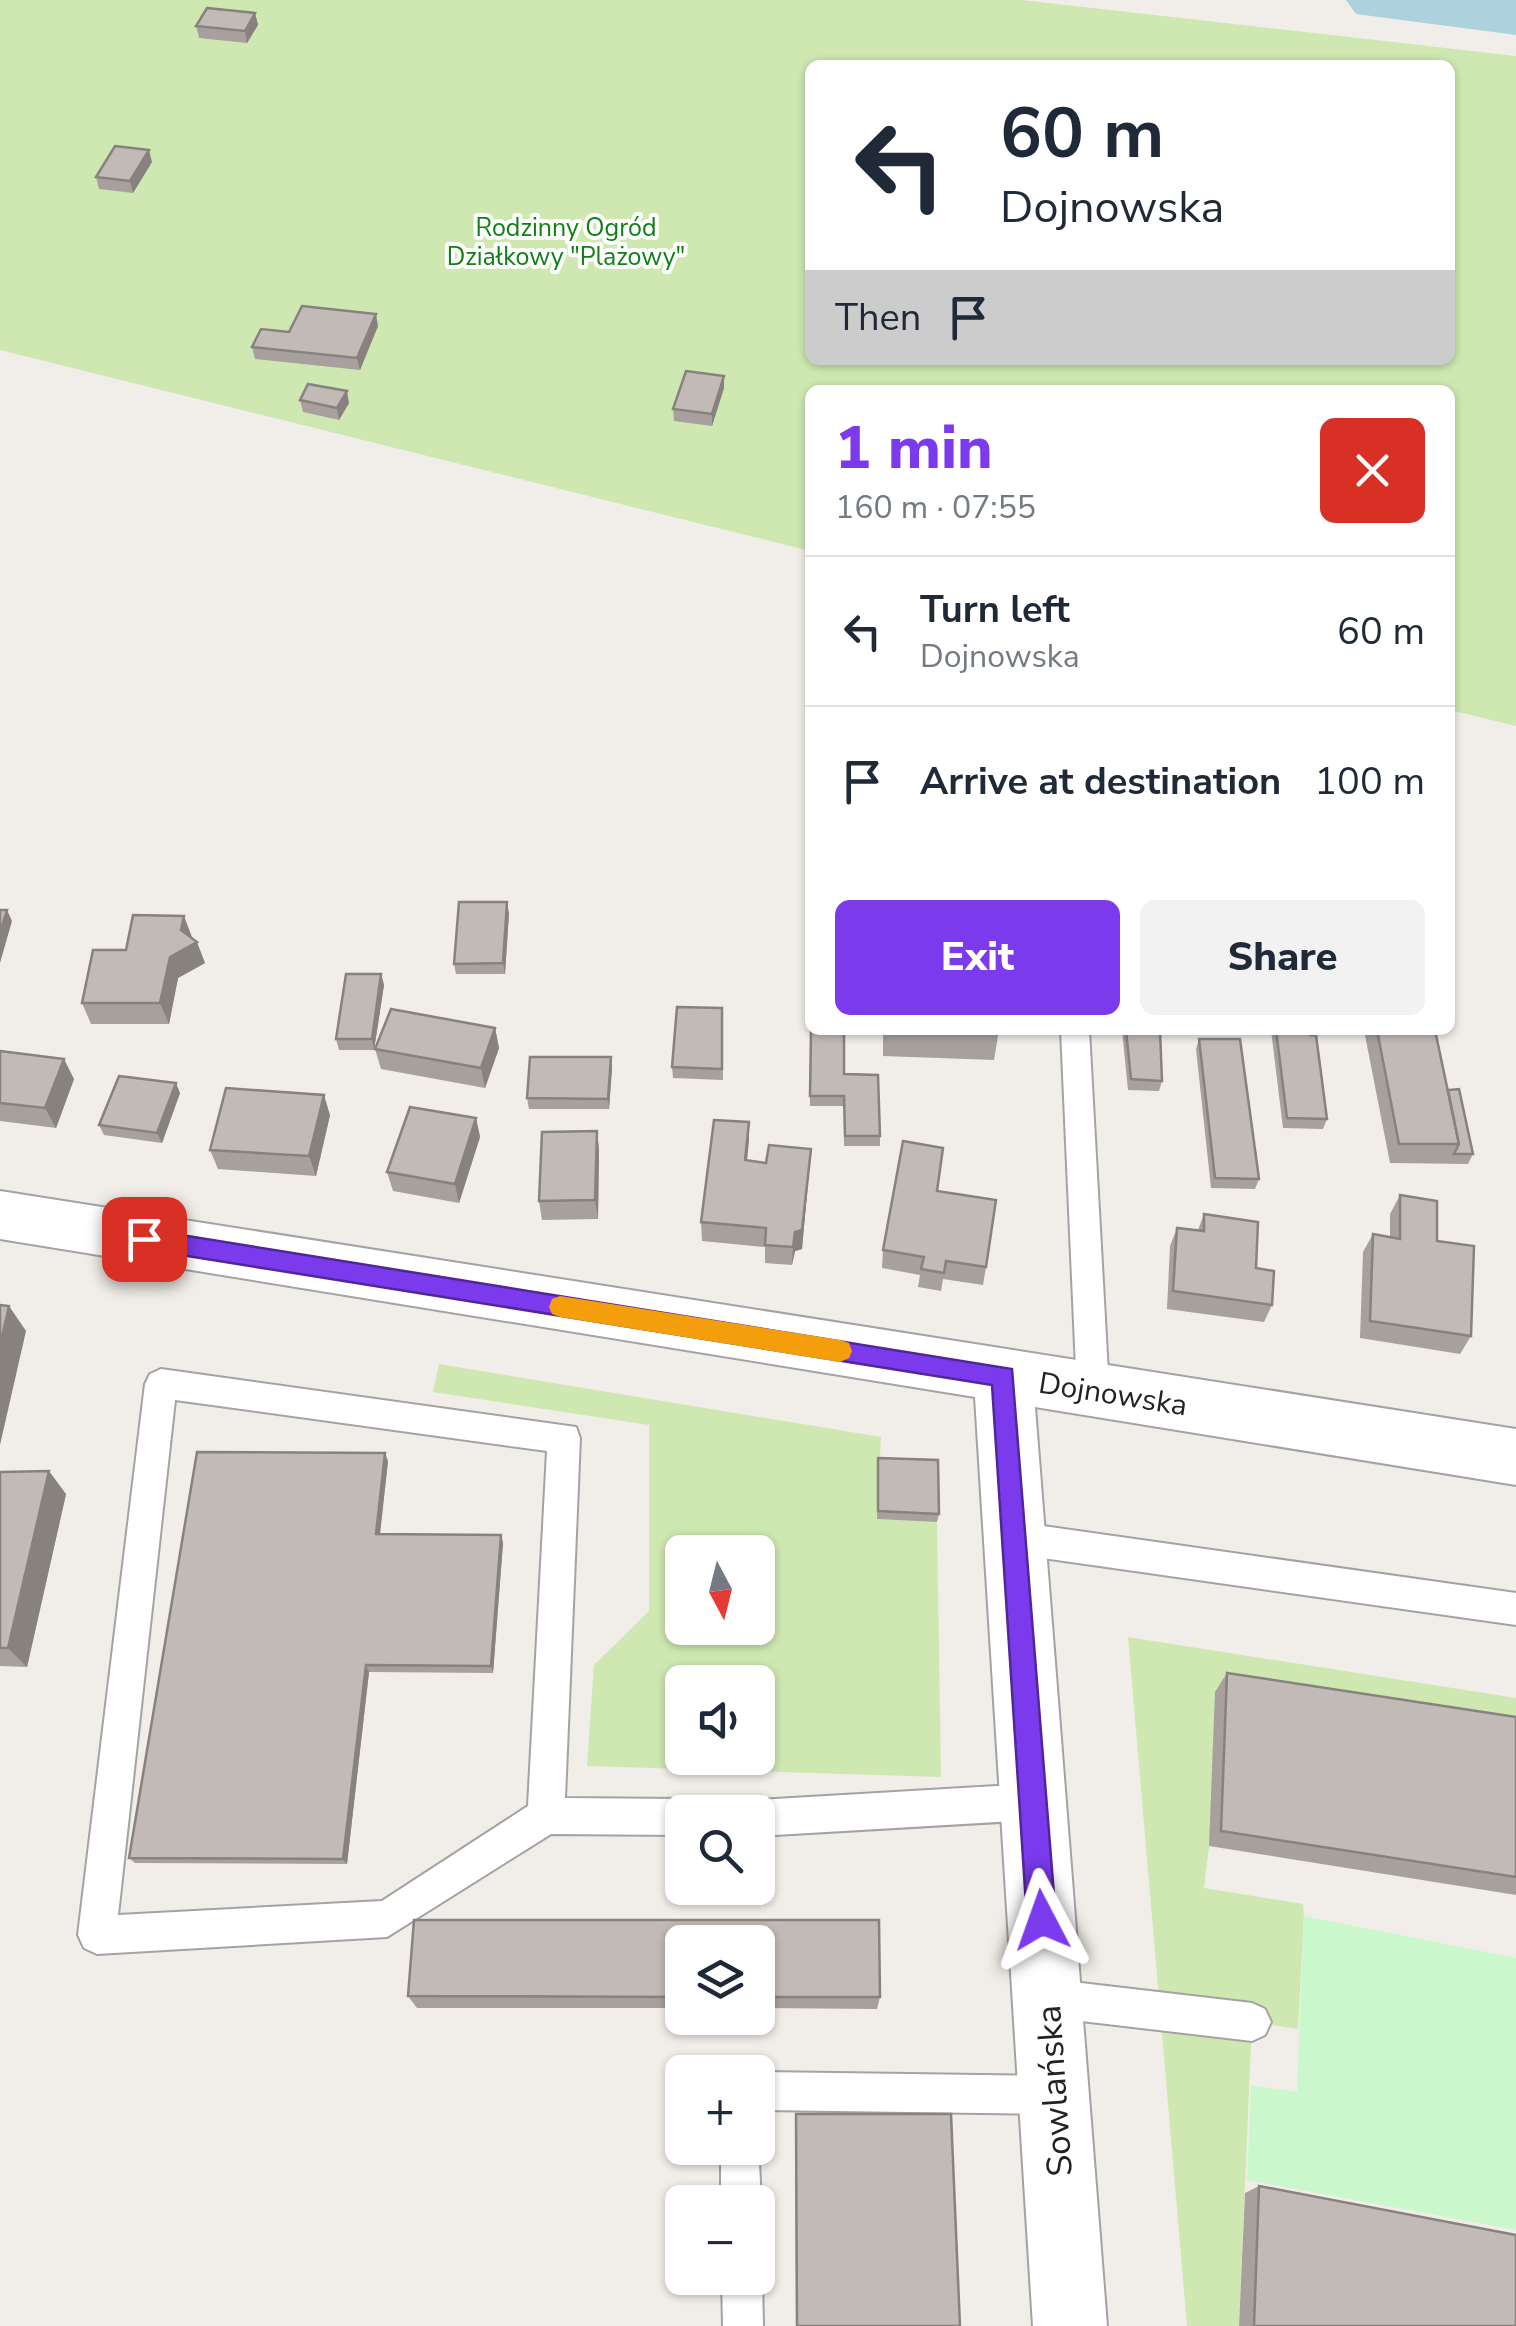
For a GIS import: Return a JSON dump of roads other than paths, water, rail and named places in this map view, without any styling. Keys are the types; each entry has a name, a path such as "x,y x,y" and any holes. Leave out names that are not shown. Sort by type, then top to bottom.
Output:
{"street":[{"name":"Dojnowska","path":"0,1215 1516,1456"},
{"name":"Sowlańska","path":"1004,1376 1070,2326"}],"lane":[{"path":"1075,1035 1093,1390"},
{"path":"546,1816 564,1438 161,1384 97,1936 387,1920 546,1816 665,1817"},
{"path":"1015,1538 1516,1609"},
{"path":"775,1817 1034,1802"},
{"path":"1047,1998 1252,2022"},
{"path":"775,2090 1054,2095"},
{"path":"742,2295 743,2326"}],"waterway":[{"path":"1379,0 1516,15"}],"park label":[{"name":"Rodzinny Ogród Działkowy \"Plażowy\"","path":"566,242"}]}
